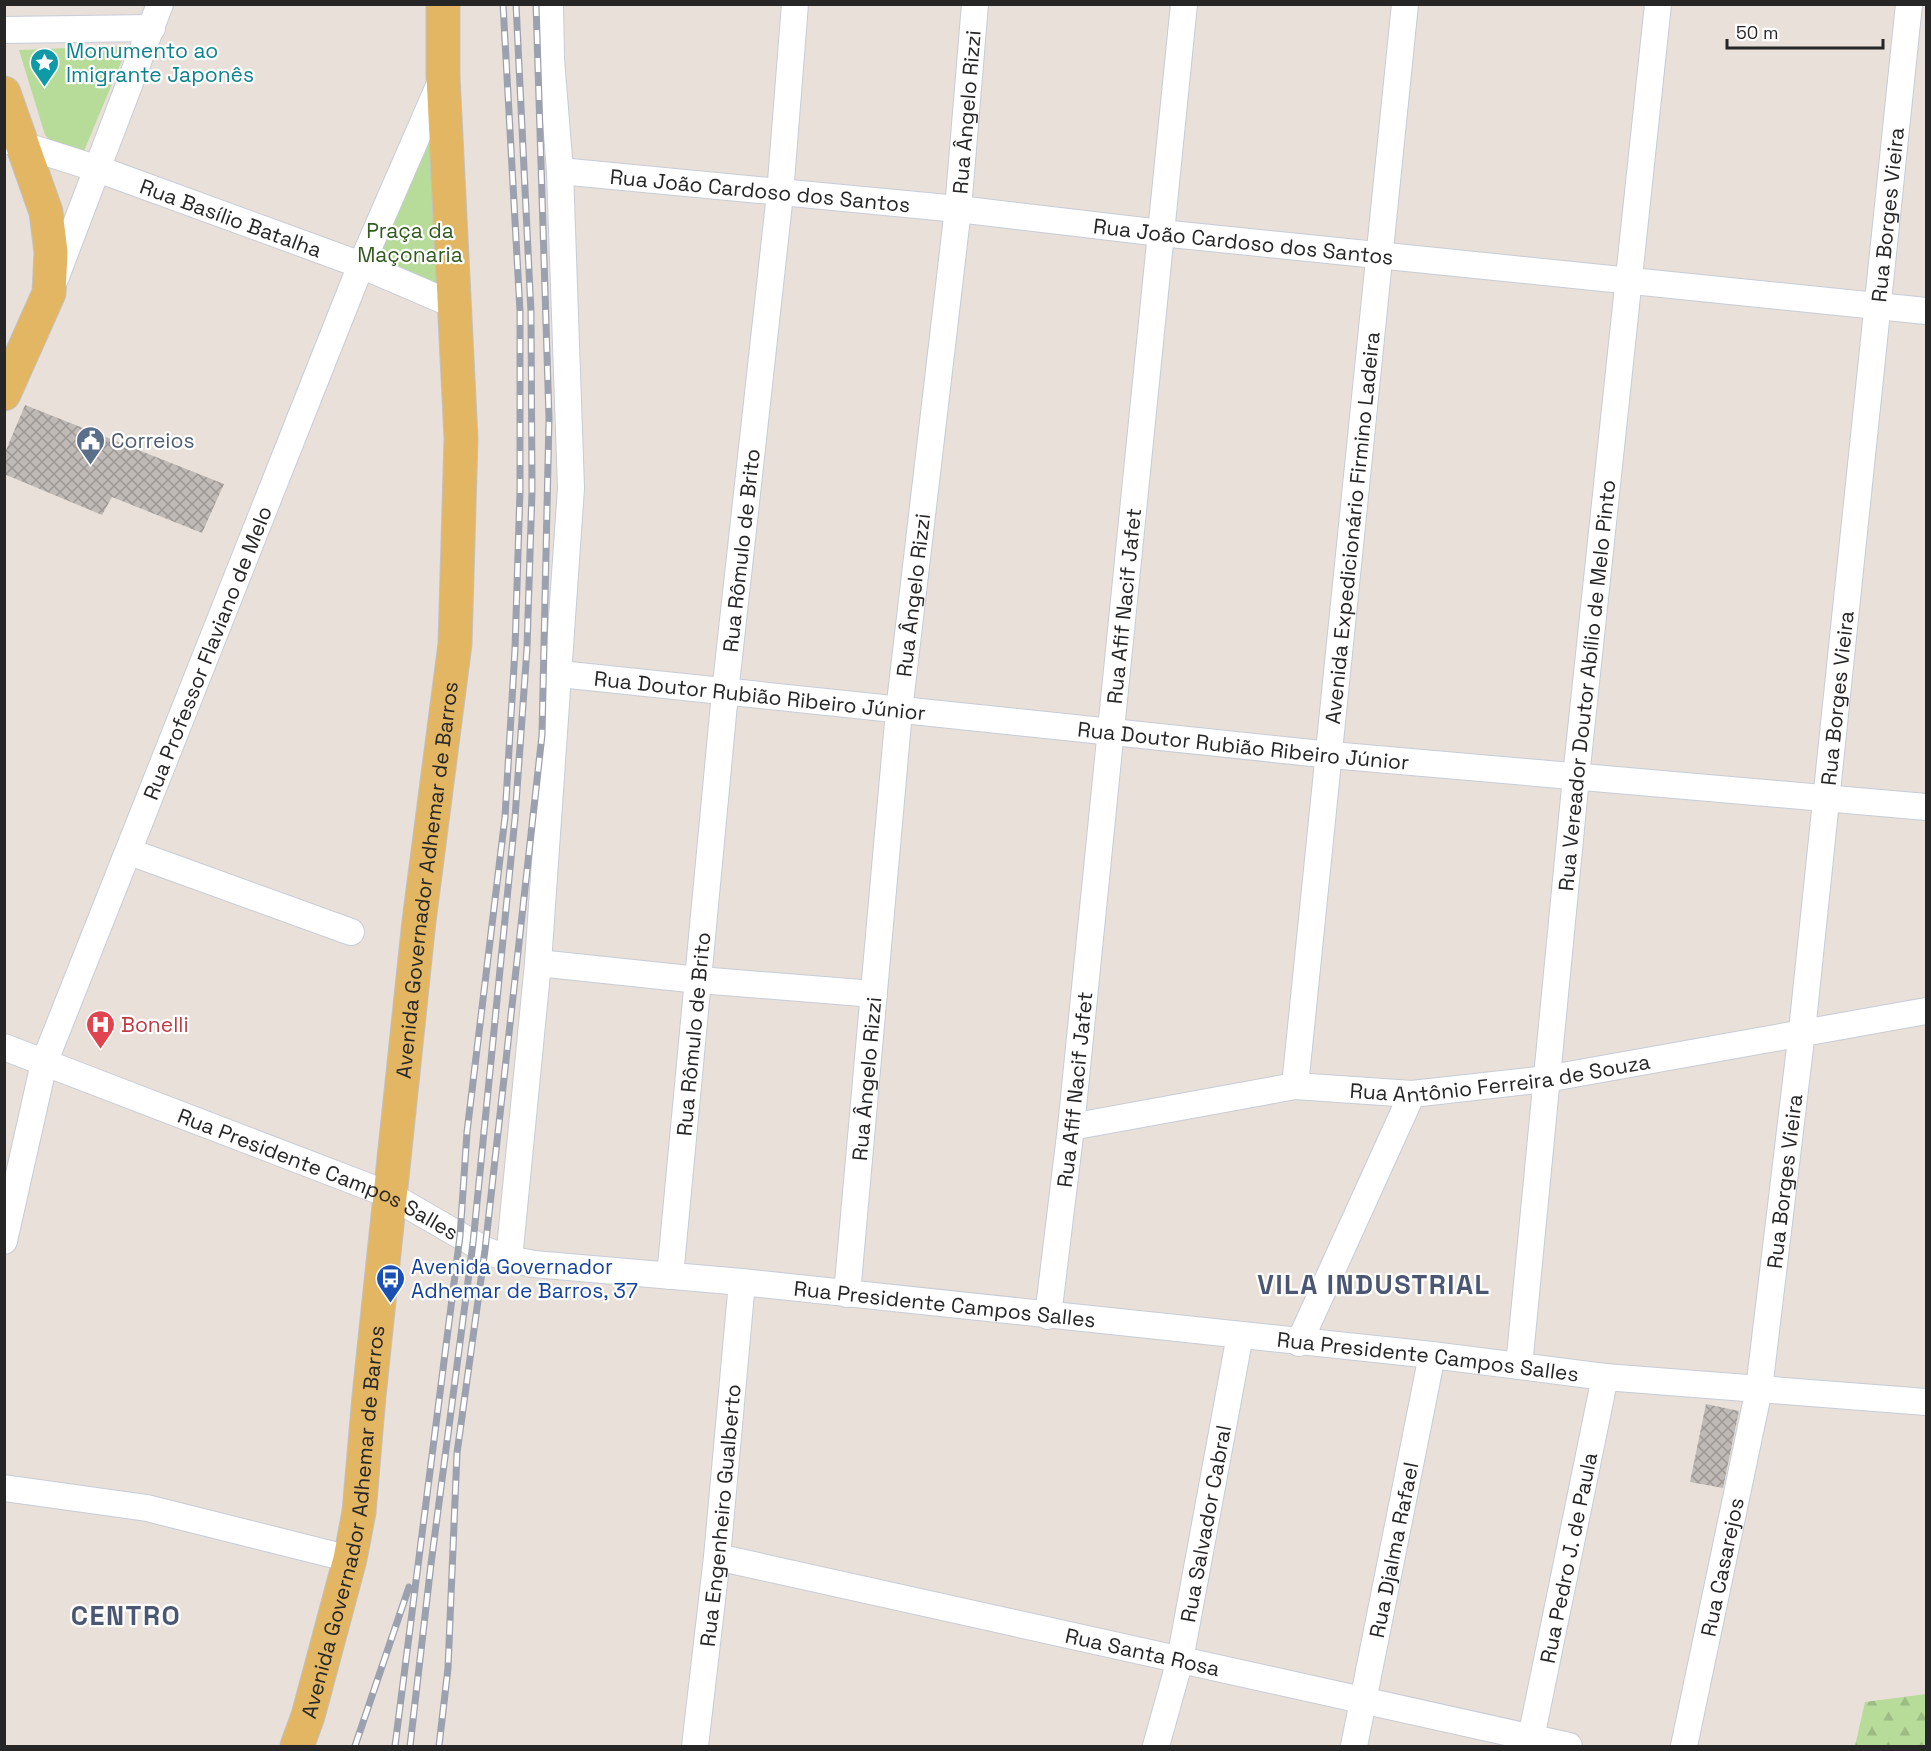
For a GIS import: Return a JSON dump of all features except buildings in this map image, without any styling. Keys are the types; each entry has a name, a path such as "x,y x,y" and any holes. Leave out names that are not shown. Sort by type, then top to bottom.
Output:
{"main road":[{"name":"Avenida Governador Adhemar de Barros","path":"297,1746 308,1716 350,1559 363,1481 369,1396 419,921 454,644 461,438 443,76 443,4"},
{"path":"4,93 15,142 46,212 51,252 49,293 4,394"}],"street":[{"path":"49,293 160,4"},
{"path":"509,1259 538,963 560,674 571,488 560,171 550,59 550,4"},
{"name":"Rua Rômulo de Brito","path":"670,1276 725,693 780,194 795,4"},
{"name":"Rua Ângelo Rizzi","path":"847,1294 899,711 958,208 975,4"},
{"name":"Rua Afif Nacif Jafet","path":"1048,1316 1071,1127 1184,4"},
{"name":"Avenida Expedicionário Firmino Ladeira","path":"1294,1086 1330,755 1405,4"},
{"name":"Rua Vereador Doutor Abílio de Melo Pinto","path":"1519,1366 1576,777 1658,4"},
{"name":"Rua Borges Vieira","path":"1759,1389 1802,1031 1876,307 1910,4"},
{"path":"5,24 152,28"},
{"name":"Rua Professor Flaviano de Melo","path":"4,1241 44,1063 130,852 361,265 443,76"},
{"name":"Rua Basílio Batalha","path":"15,142 98,169 361,265 454,305"},
{"name":"Rua João Cardoso dos Santos","path":"560,171 780,194 958,208 1161,233 1926,311"},
{"name":"Rua Doutor Rubião Ribeiro Júnior","path":"560,674 1330,755 1926,807"},
{"path":"130,852 351,932"},
{"path":"538,963 699,980 874,994"},
{"name":"Rua Antônio Ferreira de Souza","path":"1071,1127 1294,1086 1412,1094 1546,1079 1802,1031 1926,1011"},
{"name":"Rua Presidente Campos Salles","path":"4,1047 390,1196 460,1236 509,1259 1299,1343 1432,1355 1605,1377 1926,1402"},
{"path":"1299,1343 1412,1094"},
{"name":"Rua Engenheiro Gualberto","path":"695,1746 717,1557 741,1282"},
{"name":"Rua Salvador Cabral","path":"1156,1746 1180,1660 1240,1335"},
{"name":"Rua Djalma Rafael","path":"1354,1746 1432,1355"},
{"name":"Rua Pedro J. de Paula","path":"1531,1738 1605,1377"},
{"name":"Rua Casarejos","path":"1684,1746 1759,1389"},
{"path":"4,1488 147,1508 350,1559"},
{"name":"Rua Santa Rosa","path":"717,1557 1569,1746"}],"green space":[{"path":"120,46 122,60 84,151 57,147 45,135 19,50"},
{"name":"Praça da Maçonaria","path":"432,132 441,286 371,258"},
{"path":"1926,1694 1926,1746 1855,1746 1865,1702"}],"railway":[{"path":"395,1746 460,1236 467,1132 505,817 515,649 520,490 520,311 503,4"},
{"path":"410,1746 473,1243 515,818 527,648 532,491 531,312 516,4"},
{"path":"439,1746 448,1668 457,1453 485,1250 542,735 549,418 536,4"},
{"path":"355,1746 409,1587"}],"place":[{"name":"Monumento ao Imigrante Japonês","path":"45,88"},
{"name":"Correios","path":"90,466"},
{"name":"Bonelli","path":"100,1050"},
{"name":"Avenida Governador Adhemar de Barros, 37","path":"390,1304"}],"district":[{"name":"VILA INDUSTRIAL","path":"1374,1284"},
{"name":"CENTRO","path":"126,1615"}]}
